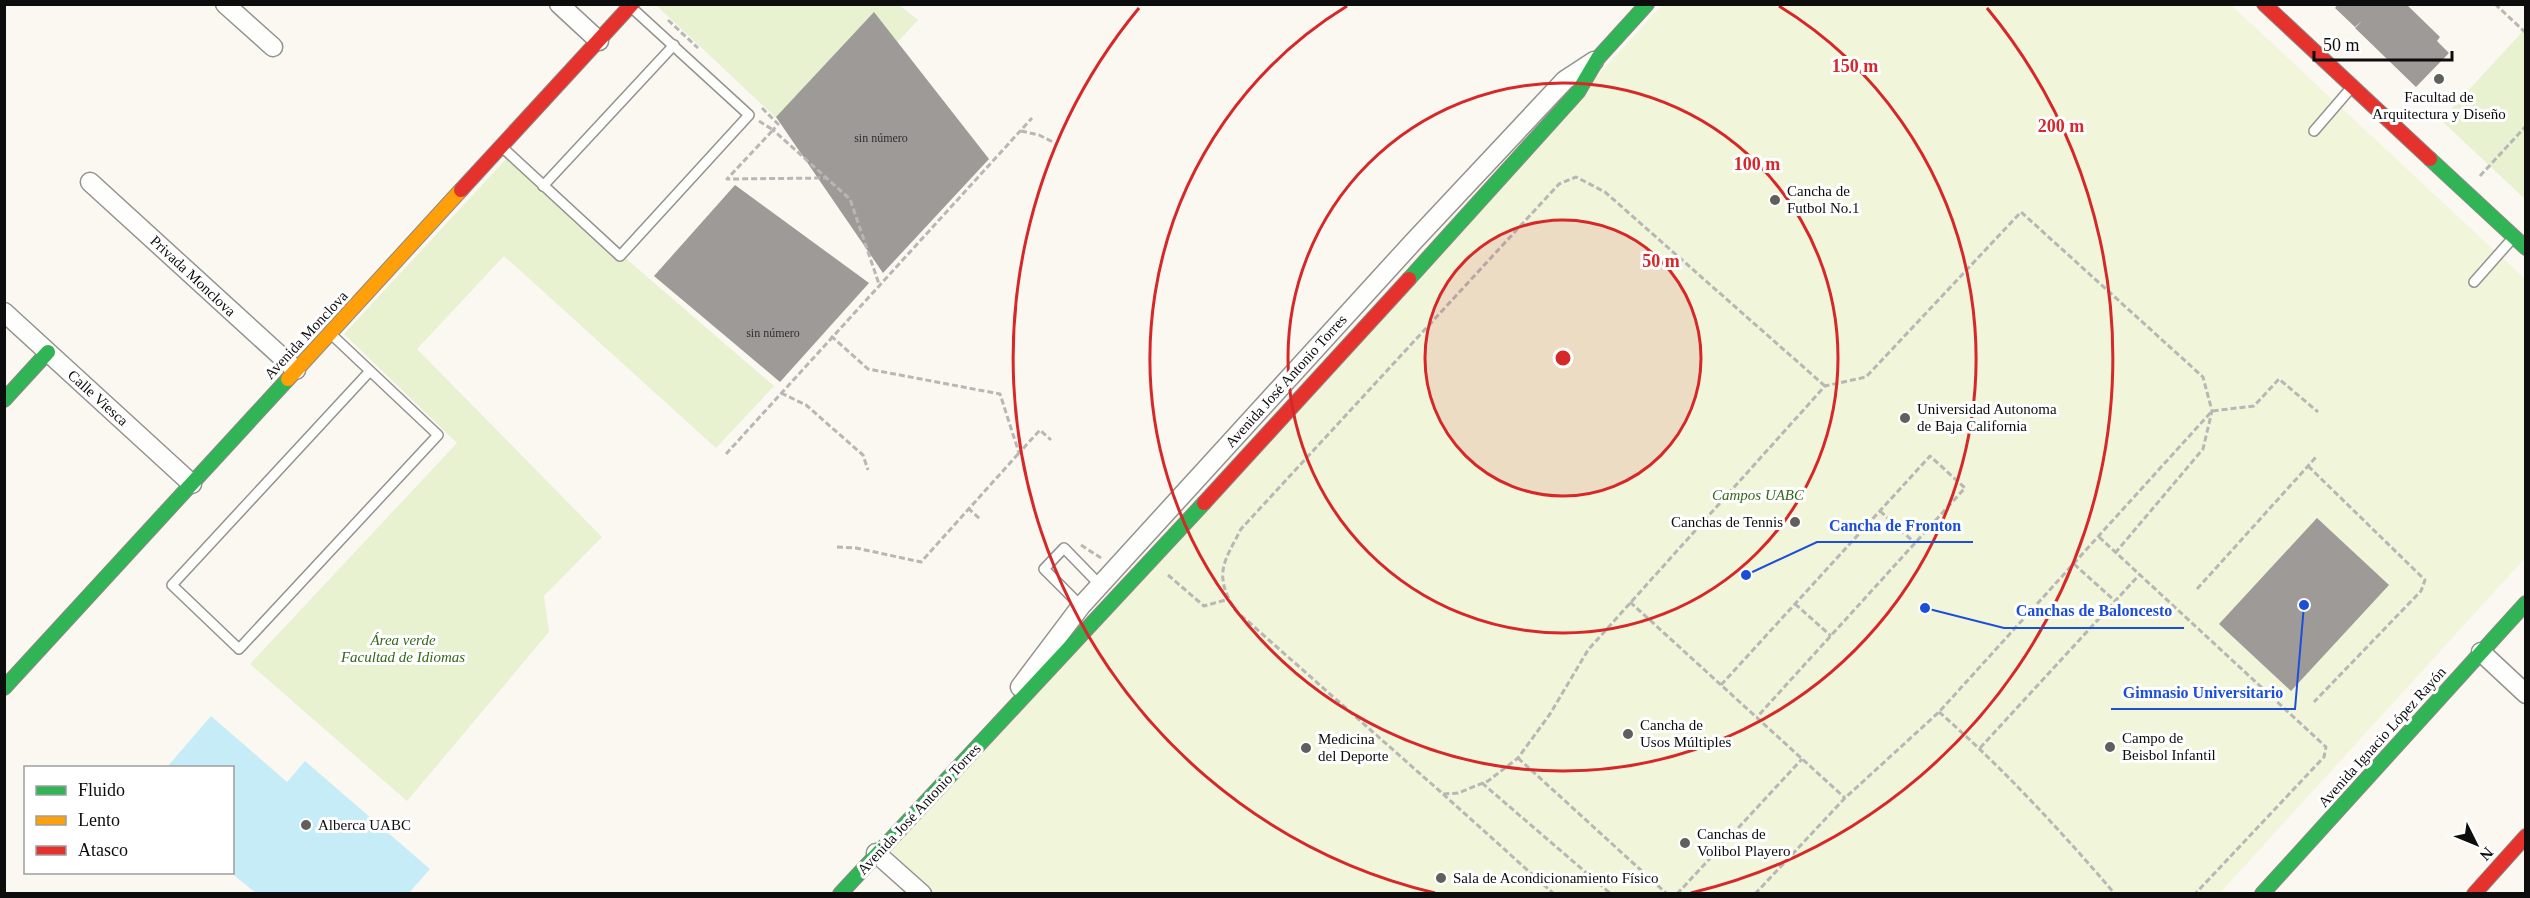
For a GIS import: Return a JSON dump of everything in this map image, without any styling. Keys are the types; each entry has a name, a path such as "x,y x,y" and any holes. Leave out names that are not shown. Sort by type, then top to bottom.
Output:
{"street":[{"path":"225,4 273,47"},
{"path":"559,4 599,41"},
{"name":"Avenida José Antonio Torres","path":"840,894 876,853 1115,601 1432,254 1578,92 1598,58 1647,4"},
{"path":"2264,4 2351,88 2526,248"},
{"name":"Avenida Monclova","path":"4,688 631,5"},
{"name":"Avenida José Antonio Torres","path":"999,724 1014,694 1081,606 1414,241 1566,80 1598,58"},
{"name":"Privada Monclova","path":"90,182 296,370"},
{"path":"1414,241 1432,254"},
{"name":"Calle Viesca","path":"4,312 192,484"},
{"path":"4,400 48,352"},
{"path":"1271,397 1288,410"},
{"name":"Avenida Ignacio López Rayón","path":"2262,894 2526,603"},
{"path":"2481,652 2526,694"},
{"path":"2474,894 2526,836"},
{"path":"876,853 922,894"}],"lane":[{"path":"501,147 620,256 749,115 631,5"},
{"path":"543,186 674,45"},
{"path":"2314,131 2351,88"},
{"path":"2474,282 2514,237"},
{"path":"330,333 438,435 239,649 172,585 370,371"},
{"path":"1096,620 1044,569 1064,548 1115,601"}],"path":[{"path":"2495,4 2526,33"},
{"path":"661,13 701,50"},
{"path":"761,107 778,124 727,180 827,178"},
{"path":"726,454 831,336 1032,118"},
{"path":"2465,192 2526,126"},
{"path":"773,130 850,199 879,284"},
{"path":"1021,131 1039,135 1053,142"},
{"path":"1554,894 1235,610 1224,591 1222,564 1242,529 1559,184 1576,177 1605,192 1825,386"},
{"path":"1443,794 1458,793 1482,783 1518,758 1550,714 1588,650 1825,386 1866,376 2021,212 2203,377 2212,411 2203,449 2116,552"},
{"path":"831,336 868,369 1000,394 1019,453"},
{"path":"1755,894 1845,798 1939,712 2212,411 2254,406 2279,379 2318,412"},
{"path":"781,393 806,405 863,455 868,470"},
{"path":"837,547 856,548 921,562 1040,430 1051,440"},
{"path":"1721,685 1930,456 1965,488 1757,717"},
{"path":"2197,589 2318,456"},
{"path":"2308,466 2425,580 2421,591 2314,702"},
{"path":"968,508 980,519"},
{"path":"1880,511 1915,543"},
{"path":"2099,537 2326,747 2324,757 2195,894"},
{"path":"2074,564 2115,601"},
{"path":"1166,573 1204,606 1229,599"},
{"path":"1980,748 2140,574"},
{"path":"1630,602 1845,798"},
{"path":"1795,604 1831,636"},
{"path":"1939,712 1980,748 2040,810 2115,894"},
{"path":"1518,758 1668,894"},
{"path":"1677,894 1802,759"},
{"path":"1482,783 1611,894"}],"green space":[{"path":"656,5 899,5 918,20 803,143"},
{"name":"Campos UABC","path":"1662,5 2231,5 2525,279 2525,558 2220,893 934,894 889,853"},
{"path":"2525,29 2525,199 2441,120"},
{"name":"Área verde Facultad de Idiomas","path":"508,157 774,386 716,448 504,256 417,349 602,537 544,596 549,632 407,801 250,664 457,443 344,334"}],"water":[{"name":"Alberca UABC","path":"211,716 287,782 305,761 430,869 409,893 256,893 232,874 234,766 168,766"}],"building":[{"path":"2338,4 2406,4 2440,37 2437,41 2449,53 2416,87 2355,28 2362,21 2355,27 2335,8"},
{"path":"874,12 989,159 883,273 776,117"},
{"path":"735,185 869,283 780,382 654,276"},
{"path":"2317,518 2389,585 2291,691 2219,624"}],"traffic: fast":[{"path":"1409,279 1578,92 1598,58 1647,4"},
{"path":"2430,159 2526,248"},
{"path":"4,400 48,352"},
{"path":"4,688 288,379"},
{"path":"840,894 1204,503"},
{"path":"2262,894 2526,603"}],"traffic: slow":[{"path":"288,379 461,190"}],"traffic: jam":[{"path":"461,190 632,4"},
{"path":"2264,4 2430,159"},
{"path":"1204,503 1409,279"},
{"path":"2474,894 2526,836"}],"place":[{"name":"Facultad de Arquitectura y Diseño","path":"2439,79"},
{"name":"Cancha de Futbol No.1","path":"1775,200"},
{"name":"Universidad Autonoma de Baja California","path":"1905,418"},
{"name":"Canchas de Tennis","path":"1795,522"},
{"name":"Cancha de Fronton","path":"1746,575"},
{"name":"Gimnasio Universitario","path":"2304,605"},
{"name":"Canchas de Baloncesto","path":"1925,608"},
{"name":"Cancha de Usos Múltiples","path":"1628,734"},
{"name":"Campo de Beisbol Infantil","path":"2110,747"},
{"name":"Medicina del Deporte","path":"1306,748"},
{"name":"Alberca UABC","path":"306,825"},
{"name":"Canchas de Volibol Playero","path":"1685,843"},
{"name":"Sala de Acondicionamiento Físico","path":"1441,878"}]}
